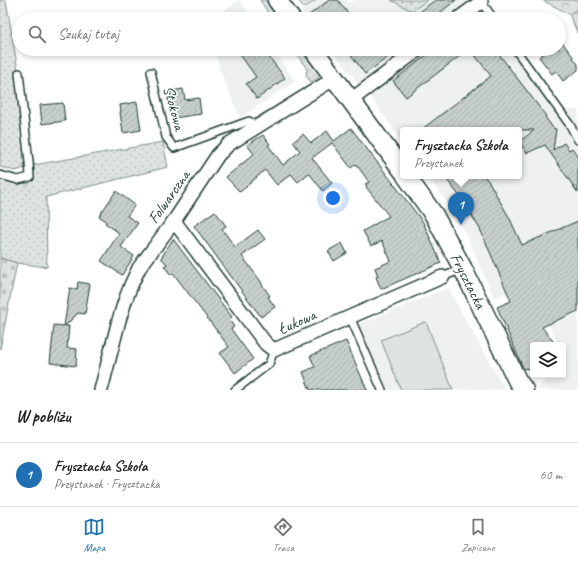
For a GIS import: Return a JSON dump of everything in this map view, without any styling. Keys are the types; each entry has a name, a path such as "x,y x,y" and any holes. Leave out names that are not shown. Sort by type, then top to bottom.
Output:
{"street":[{"path":"277,0 286,12"},
{"path":"467,12 481,2"},
{"path":"318,56 400,167"},
{"path":"351,100 410,56"},
{"name":"Folwarczna","path":"101,390 119,320 131,285 139,268 174,221 218,155 229,144 335,78"},
{"name":"Frysztacka","path":"408,179 434,215 463,269 517,380 524,390"},
{"name":"Łukowa","path":"174,221 266,344 274,350 442,277"}],"lane":[{"path":"481,2 489,12"},
{"path":"520,56 570,125 578,140"},
{"name":"Stokowa","path":"151,72 166,137 174,148 249,122 257,127"},
{"path":"0,175 18,180 30,177 19,73"},
{"name":"Łukowa","path":"442,277 463,269"},
{"path":"350,317 382,390"},
{"path":"235,390 269,364 274,350"}],"shaded area":[{"path":"240,0 248,12 223,12"},
{"path":"316,0 347,0 350,3 354,0 391,0 412,11 428,0 470,0 471,2 457,12 301,11"},
{"path":"491,5 496,12 477,12"},
{"path":"217,56 278,56 295,81 240,118 220,70"},
{"path":"336,56 400,56 360,86"},
{"path":"419,56 527,56 565,110 578,110 578,390 537,389 547,378 566,378 566,342 557,342 528,285 494,298 459,218 429,179 522,179 522,127 400,127 400,140 369,94"},
{"path":"448,288 505,390 377,390 350,328"}],"green space":[{"path":"0,0 6,0 12,35 12,56 16,56 34,165 15,171 0,167"},
{"path":"260,0 267,0 276,12 268,12"},
{"path":"316,0 304,8 299,1"},
{"path":"391,0 428,0 412,11"},
{"path":"542,0 578,0 578,9 569,14"},
{"path":"578,9 578,34 569,14"},
{"path":"298,56 308,56 321,74 318,78 311,82 306,76 307,69"},
{"path":"163,142 168,167 46,197 47,267 17,263 0,258 0,178 29,184 34,165"},
{"path":"0,258 17,263 0,349"},
{"path":"425,322 453,390 401,390 381,340"}],"building":[{"path":"329,0 338,0 347,12 313,12"},
{"path":"435,0 456,0 441,12 420,12"},
{"path":"566,47 578,64 578,70 563,81 556,71 552,74 539,57 566,56"},
{"path":"241,56 268,56 285,78 257,99 246,84 256,77"},
{"path":"352,56 389,56 365,74"},
{"path":"426,56 460,56 406,97 393,81"},
{"path":"475,56 500,56 546,116 545,117 553,128 556,129 553,150 564,143 569,150 572,148 578,156 578,193 545,145 527,153 522,146 522,140 534,130 522,130 522,127 425,127 491,76"},
{"path":"183,89 185,100 199,98 201,114 174,118 170,91"},
{"path":"137,102 141,130 123,133 120,105"},
{"path":"63,103 65,121 42,124 40,105"},
{"path":"351,128 423,222 441,263 381,289 376,277 378,276 375,268 391,261 382,241 371,246 363,231 389,216 366,187 367,186 365,184 369,182 356,164 351,168 332,143 312,158 332,183 323,191 309,173 298,182 291,174 277,185 265,170 240,192 226,177 254,154 247,145 263,135 270,144 268,145 283,165 300,151 293,142 303,134 311,143 327,131 334,141"},
{"path":"446,179 486,179 509,217 522,245 578,221 578,311 542,327 554,342 530,342 530,368 528,369 523,368 497,307 511,301 480,229 461,198"},
{"path":"116,191 135,205 127,216 138,223 121,247 134,256 122,275 101,261 119,233 105,223 106,221 99,216"},
{"path":"215,211 226,226 222,229 235,247 258,230 265,239 242,256 262,283 270,296 268,297 275,307 261,317 194,226"},
{"path":"173,239 232,317 229,319 234,327 231,329 253,359 235,373 220,353 229,347 173,273 171,275 164,266 167,264 161,258"},
{"path":"342,243 347,253 334,261 328,251"},
{"path":"78,282 90,284 85,314 78,313 65,326 69,326 67,348 77,349 76,366 50,363 54,325 64,326 70,288 77,289"},
{"path":"346,341 367,390 310,390 303,372 315,367 310,356"}],"place":[{"name":"Frysztacka Szkoła","path":"461,225"}]}
